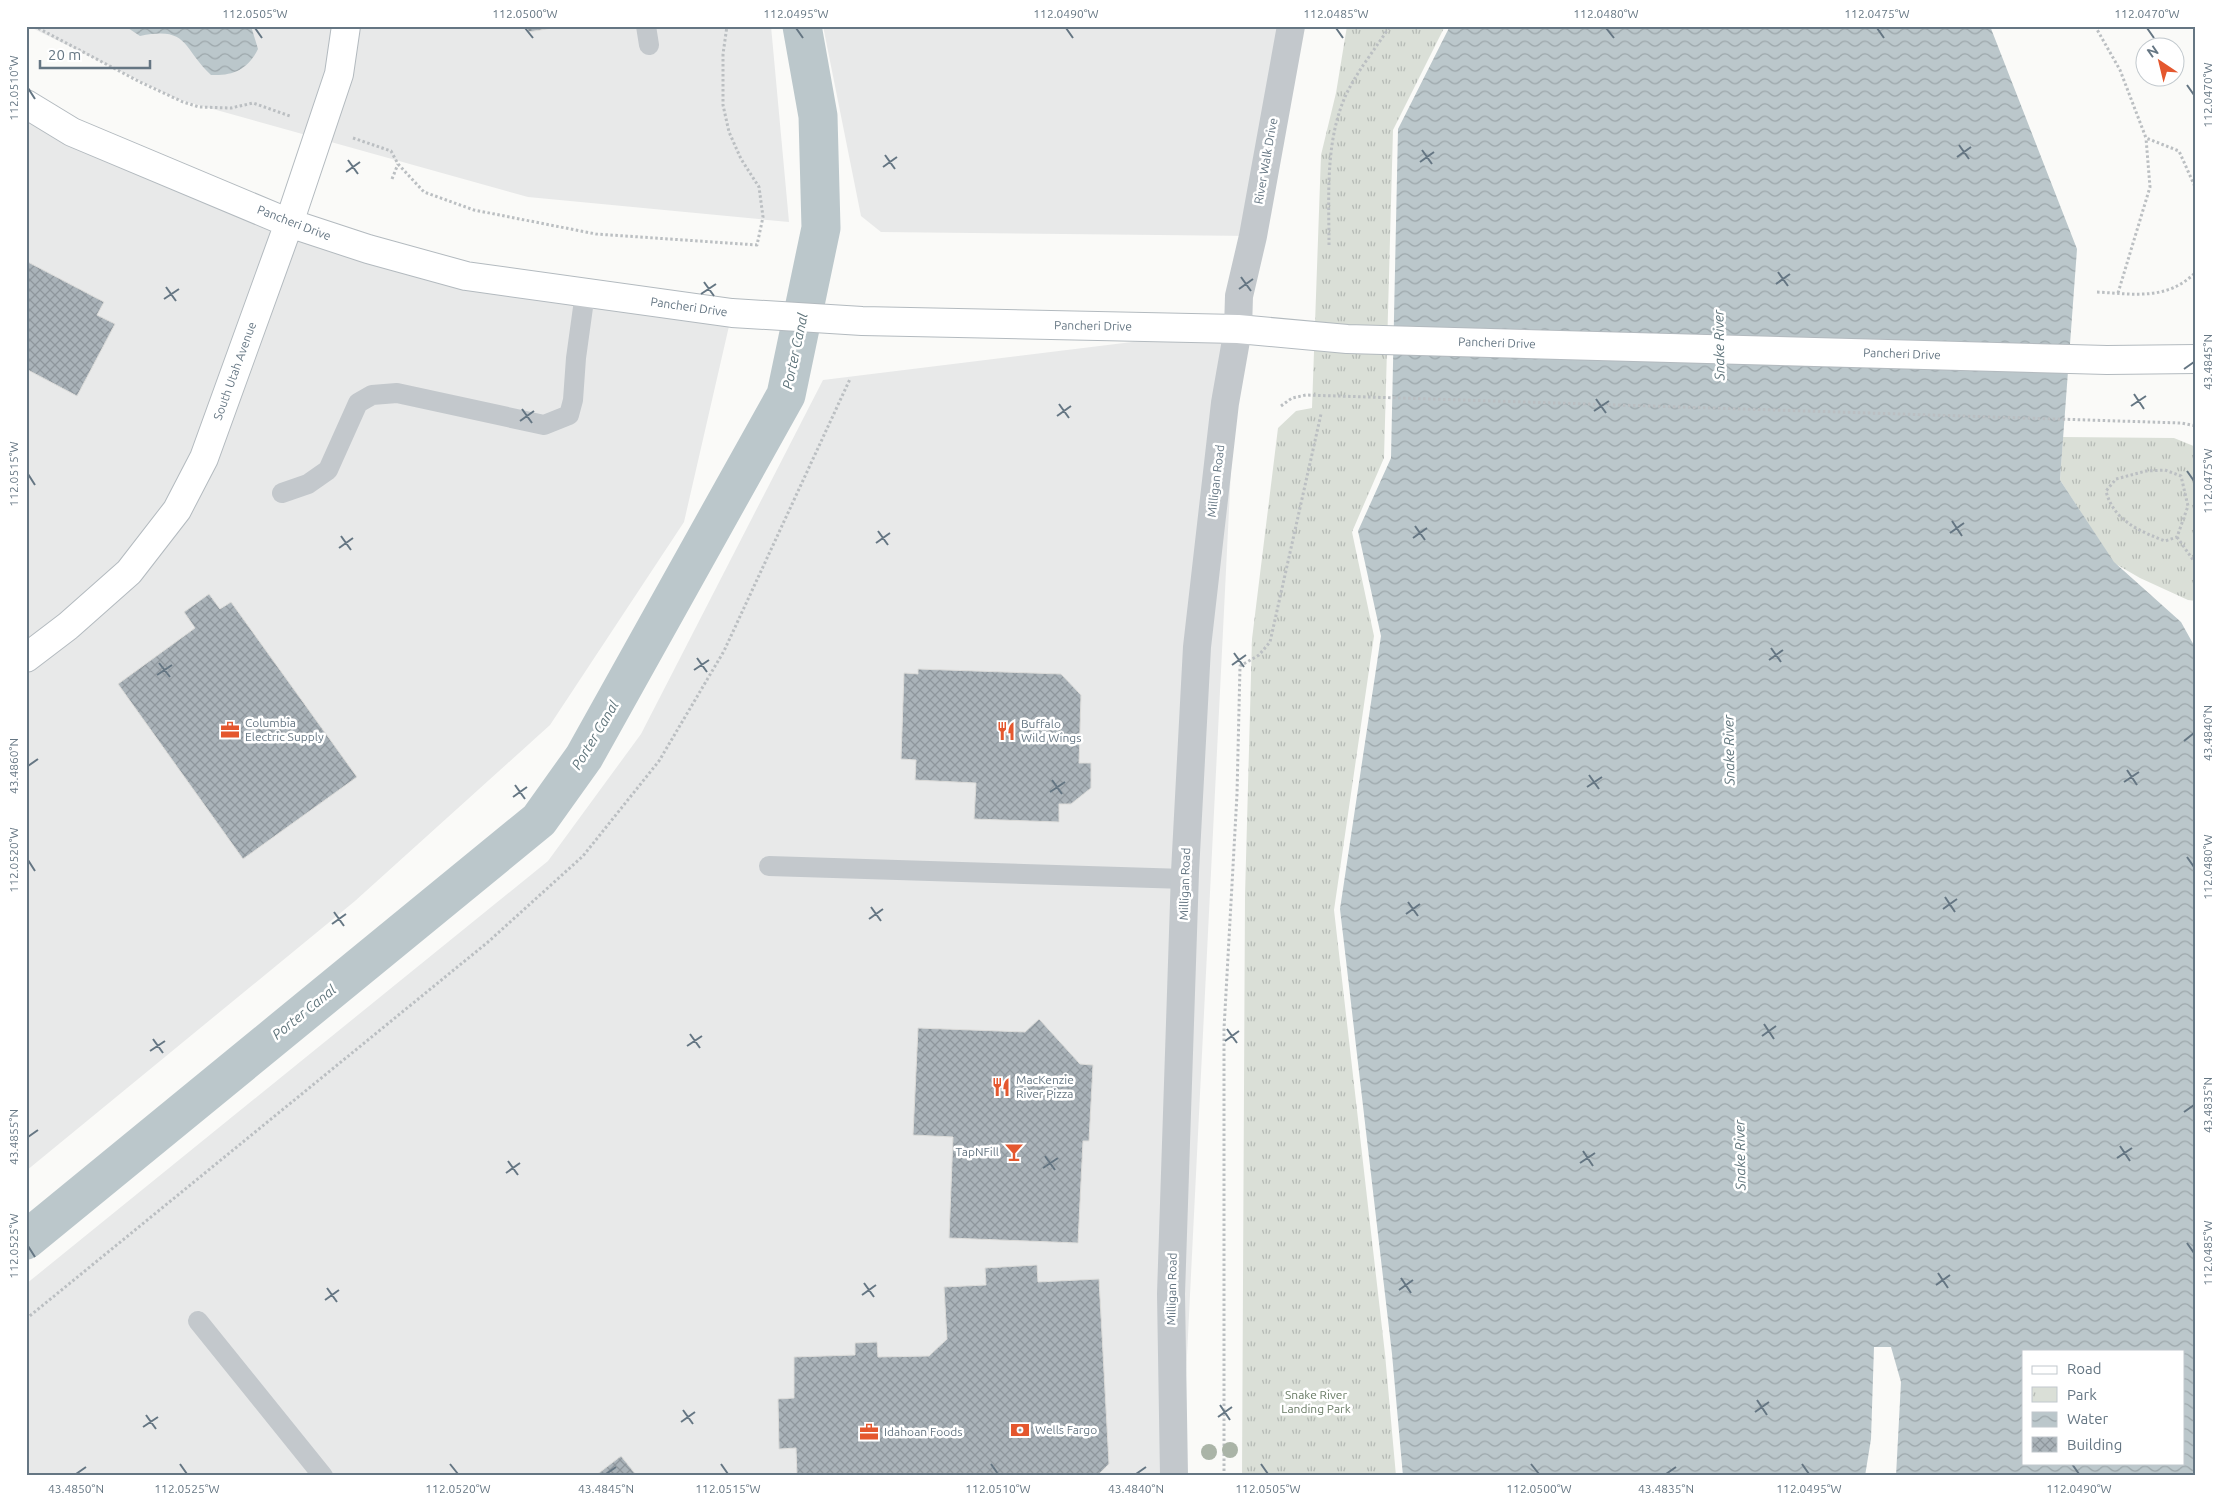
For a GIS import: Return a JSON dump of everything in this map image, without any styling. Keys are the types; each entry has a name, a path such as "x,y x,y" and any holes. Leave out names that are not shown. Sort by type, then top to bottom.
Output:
{"main road":[{"name":"South Utah Avenue","path":"26,658 68,626 129,572 178,510 204,458 290,223 340,74 346,26"},
{"name":"Pancheri Drive","path":"26,104 72,132 290,223 368,249 466,276 732,313 862,321 1238,329 1347,339 2107,360 2196,359"}],"street":[{"name":"River Walk Drive","path":"1239,296 1253,236 1290,26"},
{"name":"Milligan Road","path":"1174,1476 1171,1294 1185,878 1197,647 1225,403 1238,329 1239,296"}],"lane":[{"path":"282,493 308,484 328,470 358,403 372,395 397,393 544,425 569,415 573,400 576,358 585,293"},
{"path":"769,866 1185,878"},
{"path":"198,1321 323,1476"}],"path":[{"path":"34,26 140,82 183,102 199,107 232,108 253,103 267,108"},
{"path":"380,147 391,151 398,164 424,192 474,210 596,234 757,245 763,217 760,187 741,160 729,132 723,106 723,54 727,26"},
{"path":"1329,245 1330,165 1340,111 1346,96 1390,26"},
{"path":"2095,26 2120,70 2146,138 2150,187 2118,293"},
{"path":"2146,138 2179,151 2196,189"},
{"path":"392,179 398,164"},
{"path":"2097,292 2166,293 2178,287 2196,272"},
{"path":"26,1319 488,942 583,856 659,760 724,651 850,379"},
{"path":"1281,406 1292,398 1306,395 1353,396 2181,423 2196,426"},
{"path":"1224,1476 1224,1029 1237,794 1240,666 1258,654 1270,642 1321,414"},
{"path":"2165,470 2181,476 2188,506 2177,537 2165,541 2134,528 2109,504 2106,491 2116,479 2146,471 2165,470"},
{"path":"2177,537 2196,564"}],"shaded area":[{"path":"28,26 771,26 789,222 528,197 177,99"},
{"path":"823,26 1291,26 1253,236 881,232 861,216"},
{"path":"26,102 368,249 732,313 684,522 550,725 355,901 26,1171"},
{"path":"1238,329 1181,1476 26,1476 26,1284 548,861 641,734 823,380"}],"green space":[{"name":"Snake River Landing Park","path":"1347,26 1445,26 1393,130 1384,458 1352,532 1374,636 1334,910 1385,1354 1396,1476 1242,1476 1245,896 1252,639 1278,428 1296,411 1312,408 1321,155 1336,93"},
{"path":"2063,437 2174,438 2196,447 2196,601 2188,600 2140,578 2114,563 2060,480"}],"water":[{"path":"125,26 251,26 258,49 250,62 239,70 227,74 211,75 189,48 176,37 168,34 140,36"},
{"name":"Snake River","path":"1450,26 1990,26 2077,249 2060,480 2114,562 2181,622 2196,649 2196,1476 1896,1476 1901,1382 1891,1347 1874,1347 1871,1439 1865,1476 1403,1476 1392,1354 1340,909 1381,636 1358,531 1391,458 1398,129"}],"building":[{"path":"527,26 564,26 528,32"},
{"path":"26,261 104,302 97,315 115,324 77,396 28,370 26,373"},
{"path":"209,594 220,609 231,602 357,777 243,859 118,684 195,628 184,612"},
{"path":"918,669 1061,674 1081,695 1079,763 1091,763 1091,788 1071,804 1059,804 1059,822 974,819 976,783 915,780 916,760 901,759 904,673 918,674"},
{"path":"1039,1019 1080,1064 1093,1065 1089,1141 1083,1141 1078,1243 949,1238 953,1137 913,1135 918,1028 1025,1032"},
{"path":"1037,1265 1038,1282 1099,1279 1109,1464 1097,1476 797,1476 796,1448 779,1449 778,1399 794,1398 794,1357 855,1355 855,1343 877,1342 878,1357 929,1356 947,1339 944,1287 986,1285 985,1268"},
{"path":"621,1456 637,1476 595,1476"}],"waterway":[{"name":"Porter Canal","path":"26,1240 539,820 584,757 786,395 821,228 818,116 802,26"}],"place":[{"name":"Columbia Electric Supply","path":"230,730"},
{"name":"Buffalo Wild Wings","path":"1006,731"},
{"name":"MacKenzie River Pizza","path":"1001,1087"},
{"name":"TapNFill","path":"1014,1152"},
{"name":"Wells Fargo","path":"1020,1430"},
{"name":"Idahoan Foods","path":"869,1432"}]}
